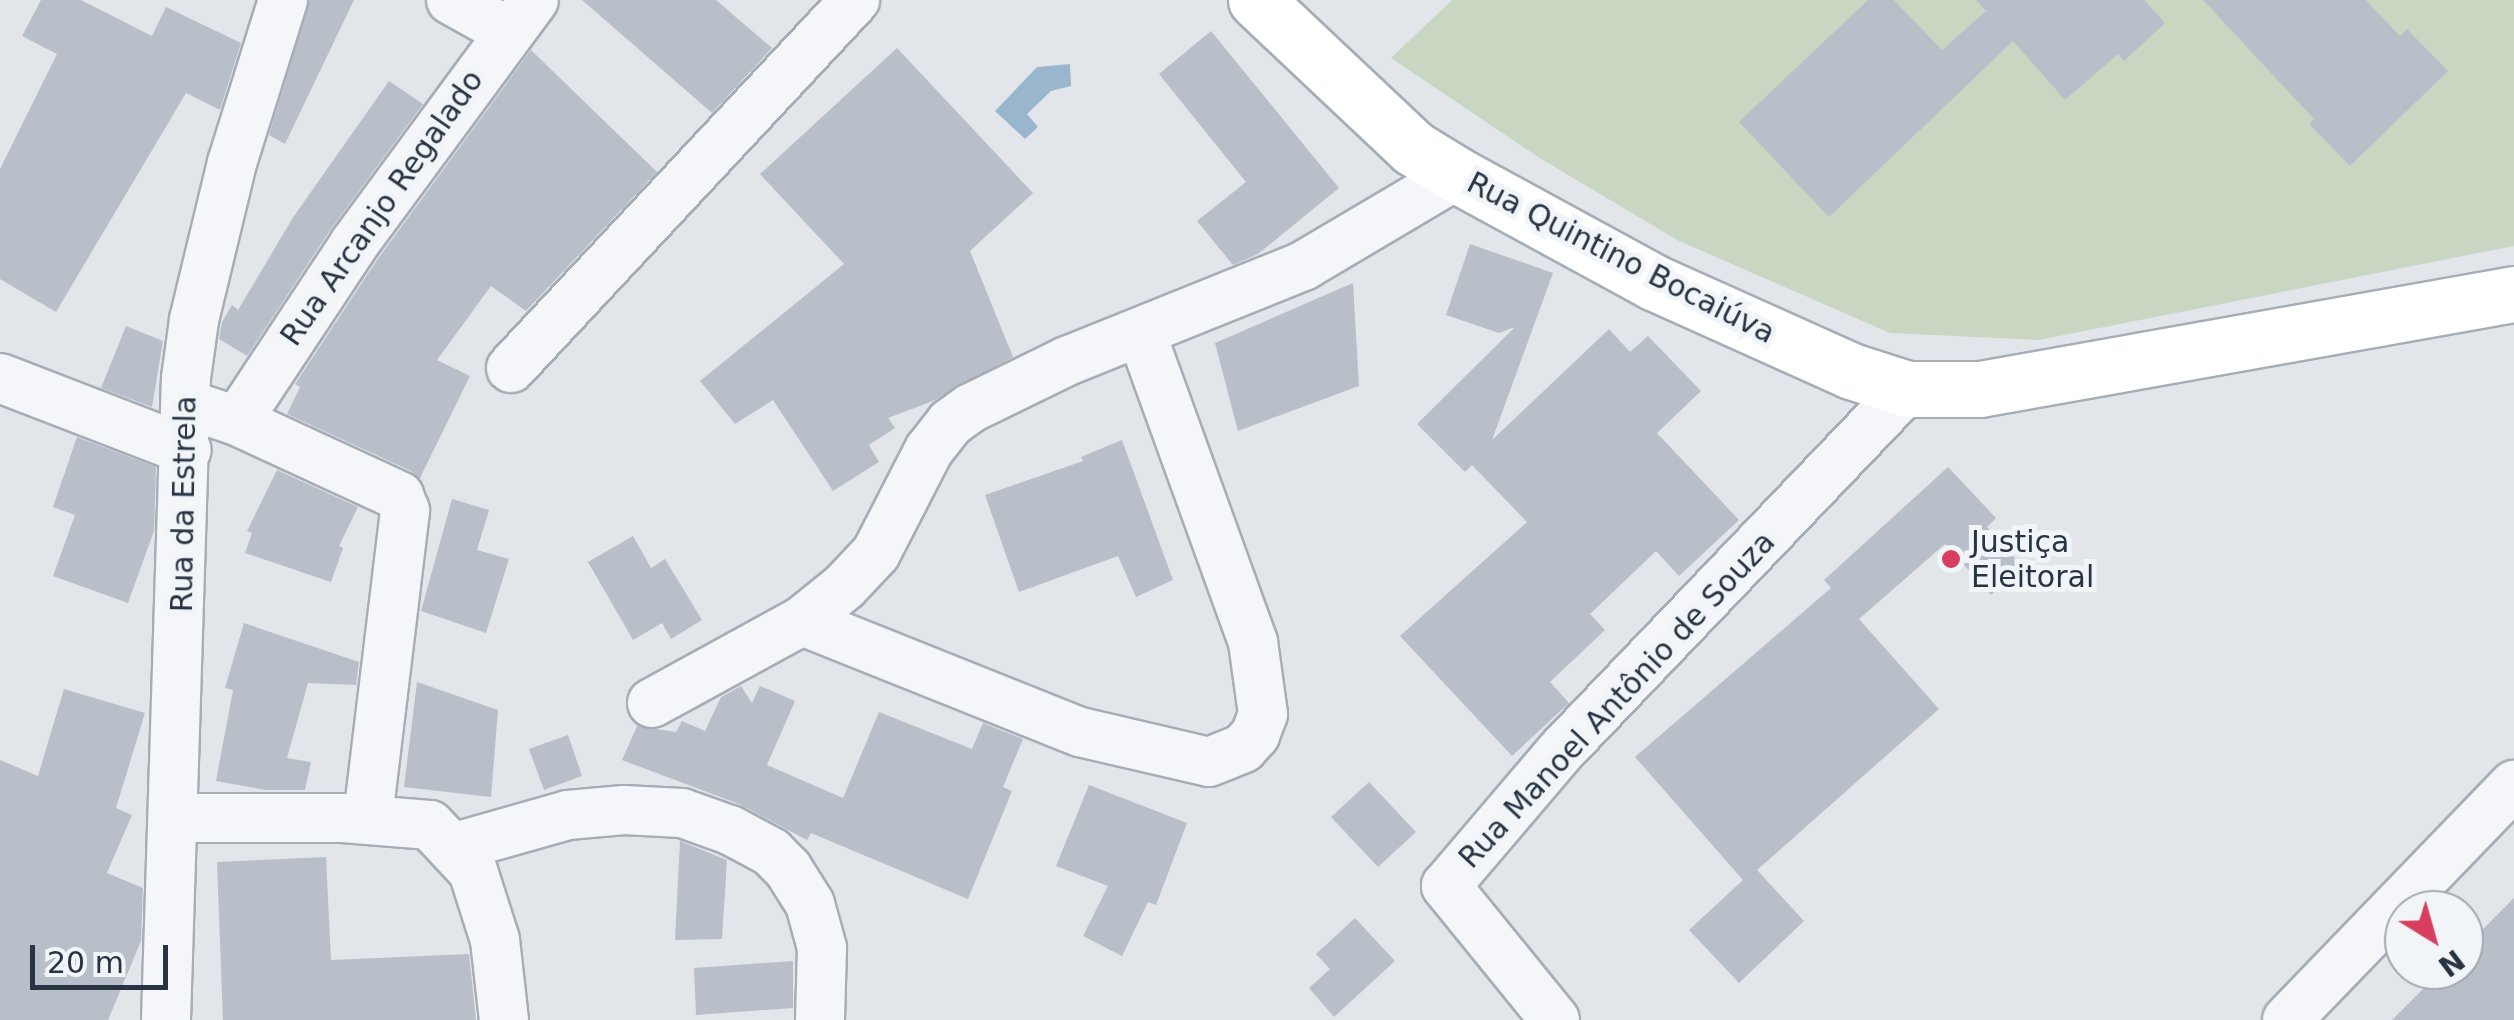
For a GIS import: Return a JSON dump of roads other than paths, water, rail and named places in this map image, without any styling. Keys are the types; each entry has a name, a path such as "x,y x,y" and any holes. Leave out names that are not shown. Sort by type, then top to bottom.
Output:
{"main road":[{"name":"Rua Quintino Bocaiúva","path":"1256,0 1412,148 1653,282 1851,372 1907,389 1980,389 2514,294"}],"street":[{"name":"Rua da Estrela","path":"166,1020 186,427 194,320 232,163 283,0"},
{"path":"451,0 520,15"},
{"path":"511,368 855,0"},
{"name":"Rua Arcanjo Regalado","path":"237,420 285,344 520,15"},
{"path":"652,703 802,621 876,553 929,450 950,424 1025,380 1304,266 1458,175"},
{"path":"802,621 1080,732 1209,762 1242,748 1255,735 1263,714 1253,642 1142,335"},
{"path":"0,378 186,427 237,420 388,487 399,496 405,511 368,819"},
{"name":"Rua Manoel Antônio de Souza","path":"1555,1020 1446,886 1561,751 1907,389"},
{"path":"2286,1020 2514,785"},
{"path":"455,847 568,815 624,810 682,813 730,830 771,852 788,869 810,904 822,948 820,1020"},
{"path":"174,818 368,819 430,825 455,847 473,872 486,907 504,1020"}],"water":[{"path":"1070,64 1071,86 1051,91 1027,114 1038,127 1025,139 995,111 1037,67"}],"place":[{"name":"Justiça Eleitoral","path":"1951,559"}]}
